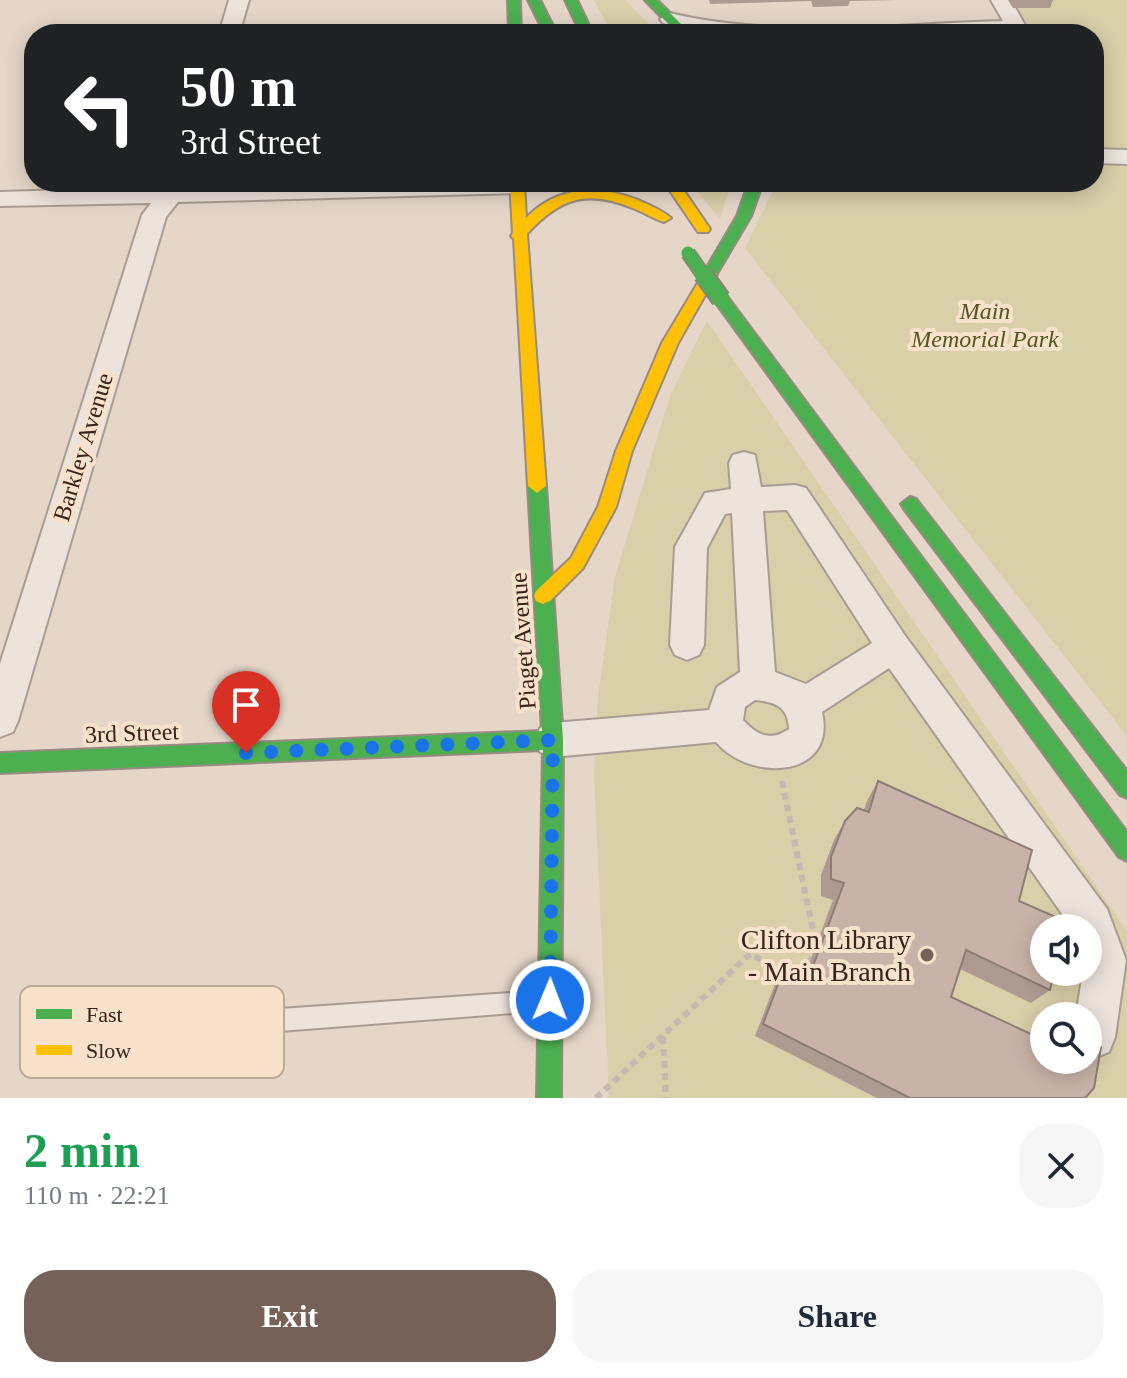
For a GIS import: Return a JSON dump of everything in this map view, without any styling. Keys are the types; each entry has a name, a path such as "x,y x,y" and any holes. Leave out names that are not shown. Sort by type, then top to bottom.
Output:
{"main road":[{"path":"514,0 515,24"},
{"path":"534,0 546,24"},
{"path":"571,0 582,24"},
{"path":"651,0 676,24"},
{"name":"Piaget Avenue","path":"517,192 553,740 549,1098"},
{"path":"518,236 532,214 552,200 574,192"},
{"path":"593,192 635,201 676,235"},
{"path":"648,192 721,299 1127,850"},
{"path":"678,192 734,275"},
{"path":"643,354 735,192"},
{"path":"543,596 577,563 607,507 624,451 670,343 744,216 752,192"},
{"path":"897,488 1127,788"},
{"path":"577,563 584,504"},
{"name":"3rd Street","path":"0,763 553,740"}],"street":[{"path":"232,24 239,0"},
{"path":"1001,0 1015,24"},
{"path":"1104,156 1127,157"},
{"path":"0,199 112,192"},
{"name":"Barkley Avenue","path":"0,721 154,215 173,192"},
{"path":"744,463 758,685"},
{"path":"687,645 691,547 716,502 795,497 894,647 1093,923 1105,960 1099,1002"},
{"path":"801,706 894,647"},
{"path":"750,684 785,690 795,695 801,706 807,716 807,737 789,752 763,754 740,745 724,725 729,698 750,684"},
{"path":"553,740 724,725"}],"lane":[{"path":"284,1020 550,1000"}],"path":[{"path":"776,753 816,945 803,980"},
{"path":"596,1098 750,954 790,974"},
{"path":"662,1036 666,1098"}],"green space":[{"path":"594,0 625,0 648,24 607,24"},
{"name":"Main Memorial Park","path":"1008,0 1127,0 1127,736 745,248 772,192 1104,192 1104,24 1022,24"},
{"path":"697,192 728,192 720,219"},
{"path":"707,321 1127,931 1127,1098 609,1098 594,775 598,697 615,577 670,396"}],"building":[{"name":"Clifton Library - Main Branch","path":"878,781 1032,850 1019,901 1049,914 1030,914 1030,980 966,950 951,997 1030,1034 1030,1074 1096,1074 1094,1088 1085,1098 910,1098 763,1024 785,966 809,977 844,883 831,879 831,857 845,821 857,808 869,812"}],"traffic: fast":[{"path":"514,0 515,24"},
{"path":"534,0 546,24"},
{"path":"571,0 582,24"},
{"path":"651,0 675,24"},
{"path":"710,274 744,216 752,192"},
{"path":"688,253 721,299"},
{"path":"721,299 1127,850"},
{"path":"537,486 553,740 549,1098"},
{"path":"910,504 1127,788"},
{"path":"0,763 553,740"}],"traffic: slow":[{"path":"518,192 537,486"},
{"path":"678,192 703,229"},
{"path":"518,236 552,204 568,196 586,193 623,199 664,218"},
{"path":"543,596 577,563 607,507 624,451 670,343 710,274"}],"place":[{"name":"Clifton Library - Main Branch","path":"927,955"}],"route":[{"path":"246,753 553,740 550,1000"}]}
